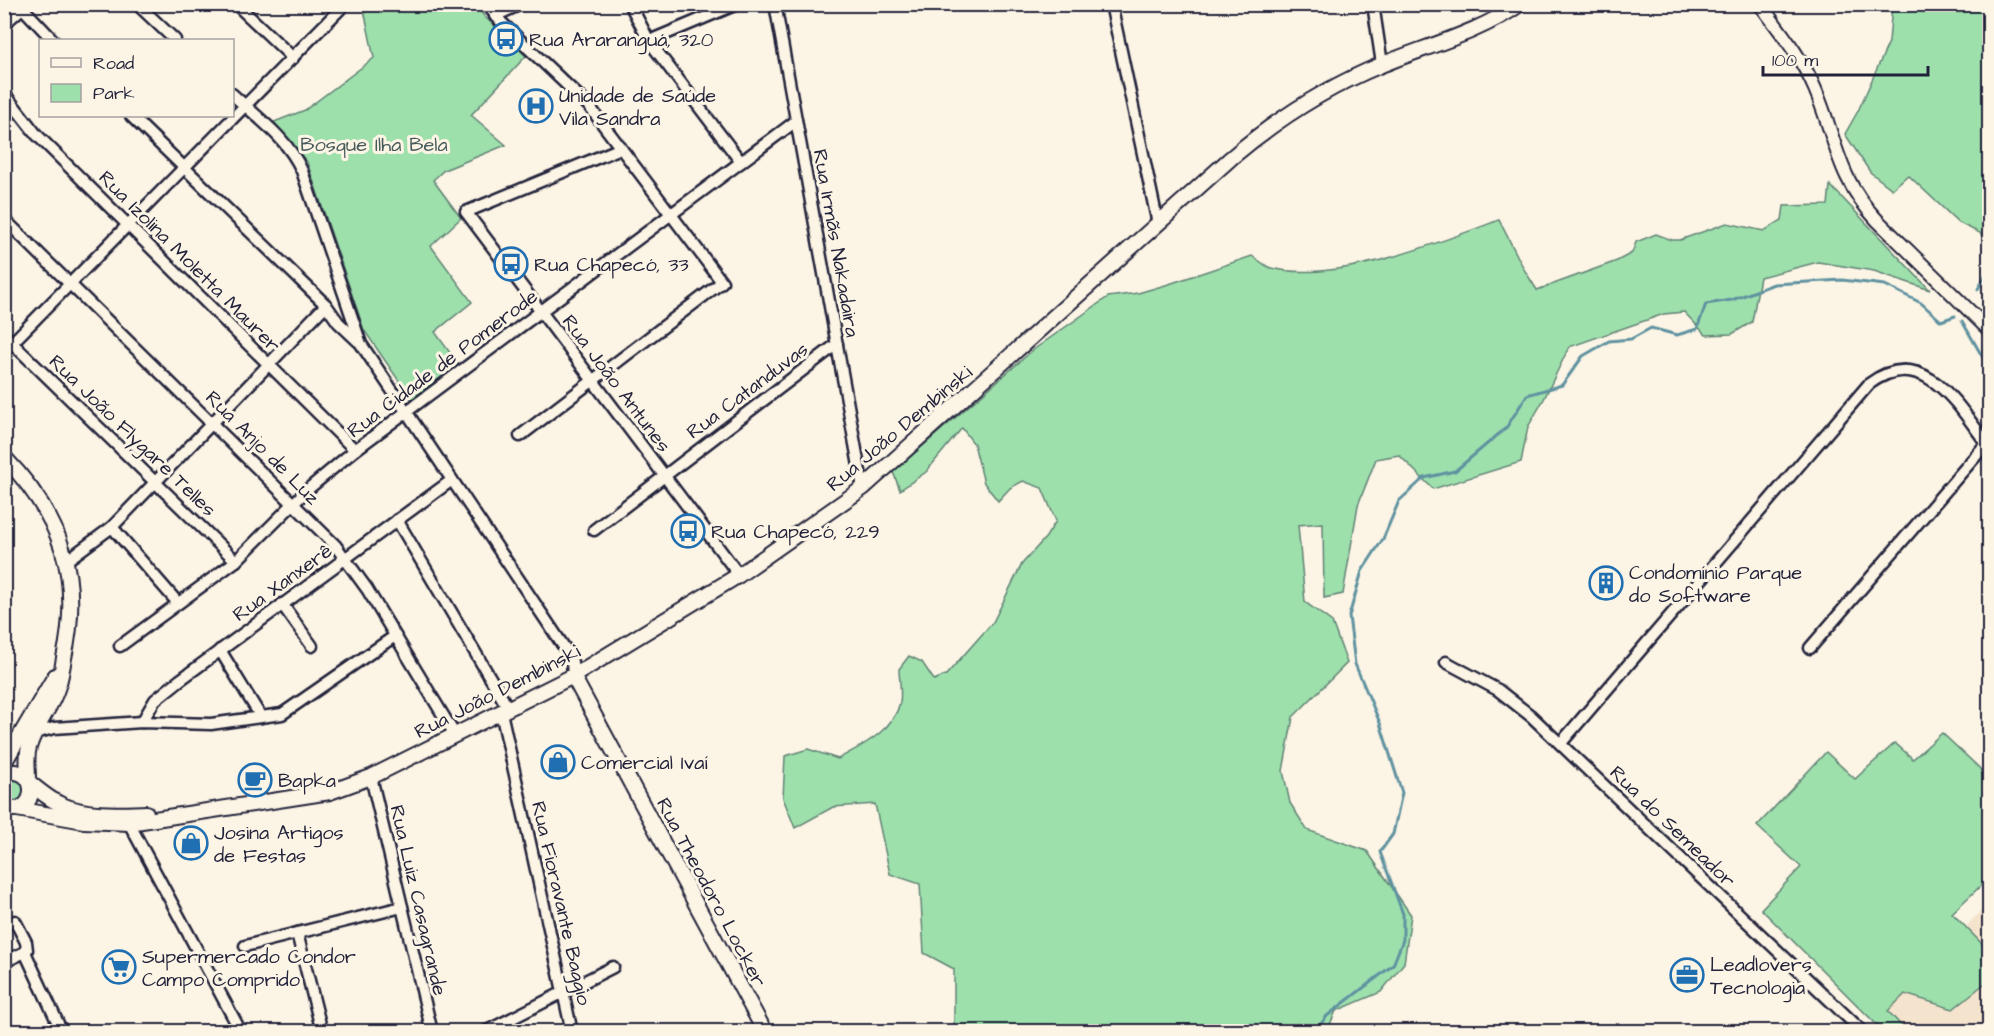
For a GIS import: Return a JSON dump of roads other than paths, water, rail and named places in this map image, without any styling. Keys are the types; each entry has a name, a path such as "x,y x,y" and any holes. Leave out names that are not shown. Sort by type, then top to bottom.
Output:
{"main road":[{"name":"Rua João Dembinski","path":"8,808 84,821 129,823 318,794 343,788 371,777 573,676 739,575 863,488 1231,158 1277,121 1326,90 1382,64 1473,29 1520,4"},
{"path":"4,457 29,486 47,513 66,561 71,585 72,609 70,635 58,688 35,733 28,753 32,795 22,807 8,808"},
{"path":"4,764 64,658"},
{"name":"Rua Theodoro Locker","path":"573,676 765,1032"},
{"path":"4,774 18,773 29,781"},
{"name":"Rua João Dembinski","path":"29,781 61,805 85,811 184,813"}],"street":[{"path":"137,4 175,39"},
{"path":"236,4 293,58"},
{"path":"487,4 495,15 578,93 722,282 520,436"},
{"path":"495,15 521,4"},
{"path":"630,4 649,41 741,162"},
{"path":"649,41 737,4"},
{"name":"Rua Irmãs Nakadaira","path":"775,4 863,488"},
{"path":"1111,4 1158,224"},
{"path":"1373,4 1382,64"},
{"path":"1760,4 1794,50 1810,79 1839,161 1860,201 1989,331"},
{"path":"4,24 21,6 52,39"},
{"path":"7,343 71,284 293,58 340,6"},
{"name":"Rua Izolina Moletta Maurer","path":"4,93 36,134 356,450"},
{"path":"234,96 287,146 298,162 361,344"},
{"path":"132,117 327,305 338,322 361,344 568,653 572,662 573,676"},
{"name":"Rua Cidade de Pomerode","path":"120,646 236,561 294,503 356,450 796,121"},
{"name":"Rua João Antunes","path":"621,148 466,212 739,575"},
{"name":"Rua Anjo de Luz","path":"4,219 323,532 345,558 455,735"},
{"path":"66,561 112,527 327,305"},
{"name":"Rua João Flygare Telles","path":"7,343 236,561"},
{"name":"Rua Catanduvas","path":"594,530 837,344"},
{"path":"1560,743 1869,384 1887,373 1910,370 1926,375 1955,401 1988,446 1809,648"},
{"name":"Rua Xanxerê","path":"142,722 155,700 180,680 452,480"},
{"name":"Rua Fioravante Baggio","path":"397,520 504,710 572,1032"},
{"path":"112,527 178,603"},
{"path":"282,604 312,646"},
{"path":"35,733 54,728 142,722 198,725 275,715 288,710 395,636"},
{"path":"220,650 261,717"},
{"name":"Rua do Semeador","path":"1446,662 1498,690 1531,716 1863,1032"},
{"path":"47,711 49,722 54,728"},
{"name":"Rua Luiz Casagrande","path":"371,777 432,1032"},
{"path":"129,823 242,1032"},
{"path":"245,946 402,907"},
{"path":"15,921 26,942 25,952 62,1032"},
{"path":"297,933 322,1032"},
{"path":"4,962 25,952"},
{"path":"485,1032 613,967"}],"waterway":[{"path":"1978,289 1990,267"},
{"path":"1315,1032 1327,1016 1393,965 1403,940 1403,914 1380,852 1393,834 1402,793 1380,723 1355,664 1349,616 1362,571 1383,539 1399,501 1424,478 1455,471 1506,428 1527,395 1562,385 1583,356 1609,341 1631,339 1651,328 1677,335 1697,329 1706,304 1732,300 1774,284 1842,280 1885,285 1921,303 1941,321 1955,316"},
{"path":"1962,321 1990,370"}],"place":[{"name":"Rua Araranguá, 320","path":"506,39"},
{"name":"Unidade de Saúde Vila Sandra","path":"536,106"},
{"name":"Rua Chapecó, 33","path":"511,264"},
{"name":"Rua Chapecó, 229","path":"688,531"},
{"name":"Condomínio Parque do Software","path":"1606,583"},
{"name":"Comercial Ivaí","path":"558,762"},
{"name":"Bapka","path":"255,780"},
{"name":"Josina Artigos de Festas","path":"191,843"},
{"name":"Supermercado Condor Campo Comprido","path":"119,967"},
{"name":"Leadlovers Tecnologia","path":"1687,975"}],"park label":[{"name":"Bosque Ilha Bela","path":"374,144"}]}
